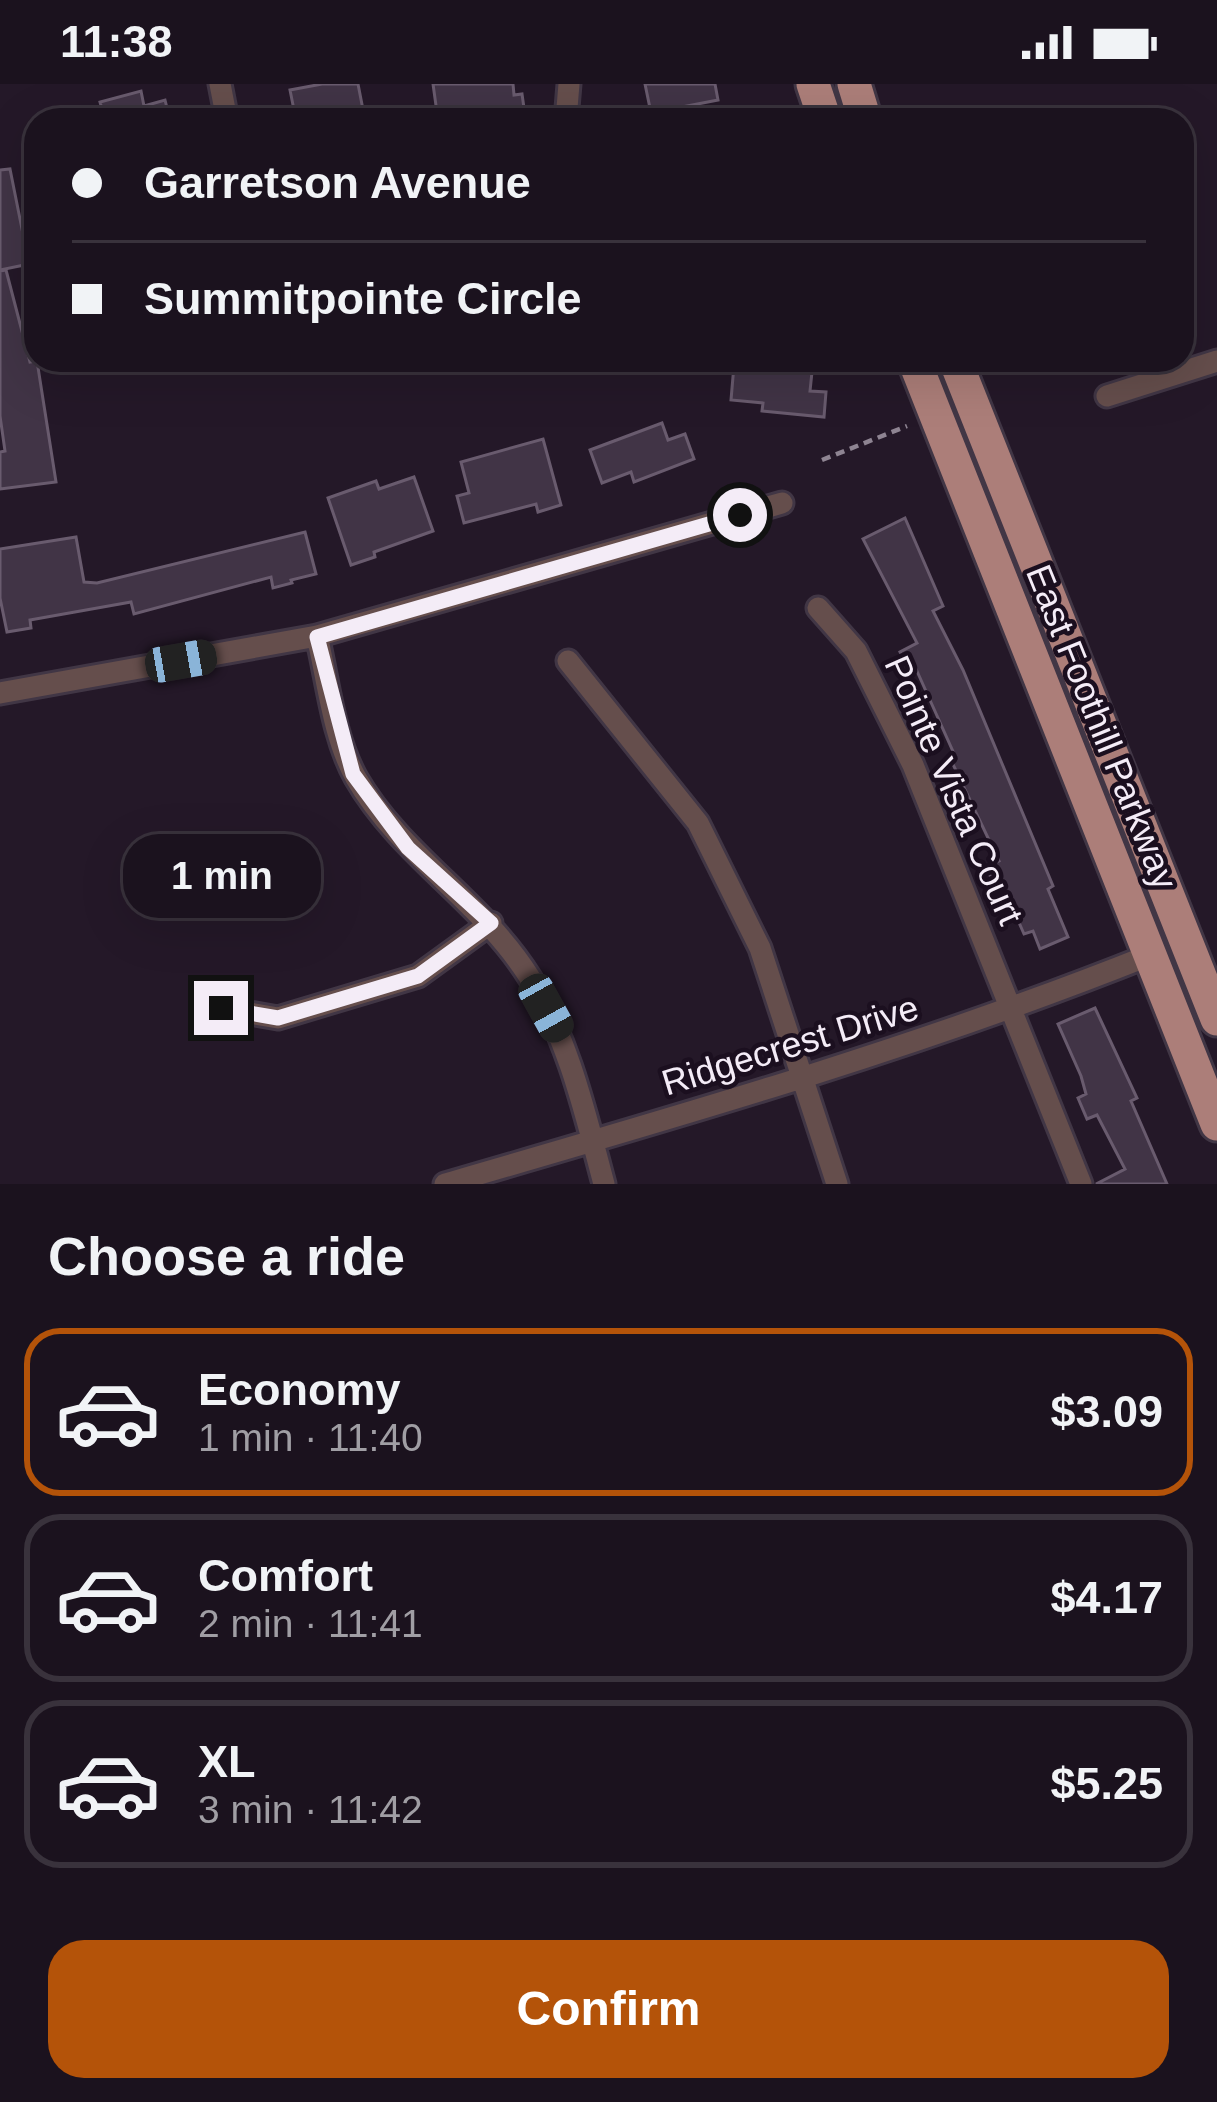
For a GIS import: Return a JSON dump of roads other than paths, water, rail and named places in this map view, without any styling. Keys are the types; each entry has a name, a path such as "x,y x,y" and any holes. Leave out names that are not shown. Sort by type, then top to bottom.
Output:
{"main road":[{"name":"East Foothill Parkway","path":"919,372 1217,1124"},
{"name":"East Foothill Parkway","path":"961,372 1217,1019"}],"street":[{"path":"1107,396 1182,372"},
{"path":"0,693 317,637 782,503"},
{"name":"Pointe Vista Court","path":"818,608 856,651 913,765 1081,1184"},
{"path":"317,637 353,774 408,848 491,923 530,977 563,1038 604,1184"},
{"path":"568,661 698,823 760,948 838,1184"},
{"path":"221,1008 278,1018 418,976 491,923"},
{"name":"Ridgecrest Drive","path":"446,1184 1012,1010 1150,955"}]}
